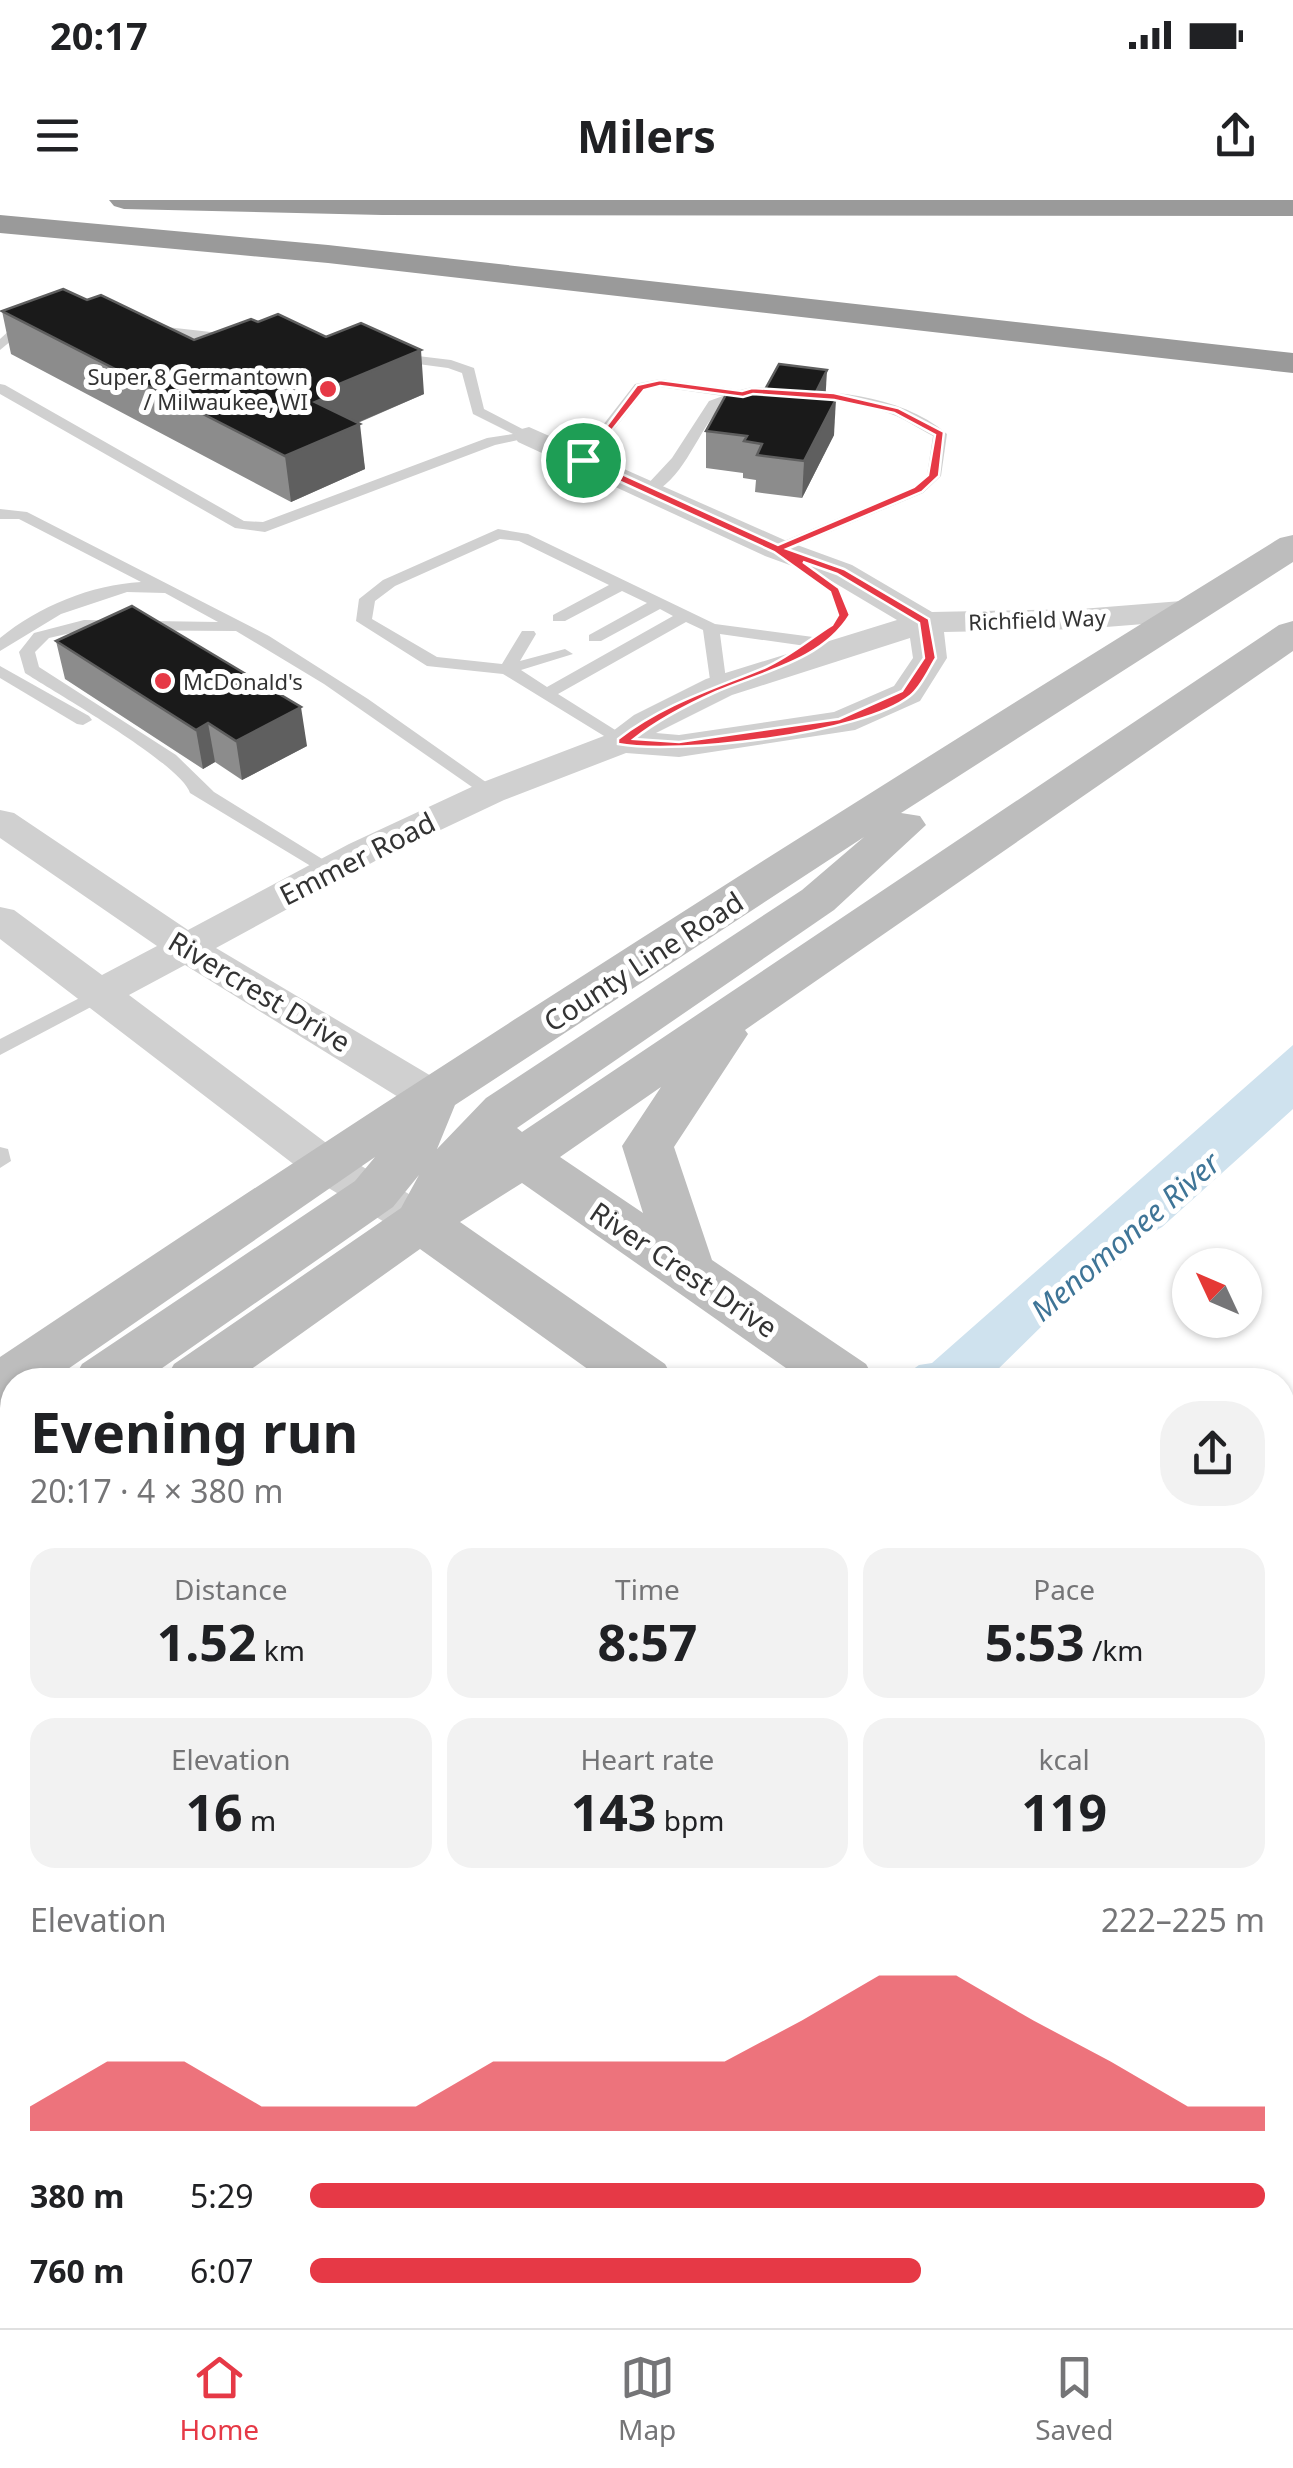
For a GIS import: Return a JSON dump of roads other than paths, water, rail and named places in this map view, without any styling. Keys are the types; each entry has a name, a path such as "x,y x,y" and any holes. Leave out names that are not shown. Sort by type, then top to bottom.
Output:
{"highway":[{"path":"124,200 442,206 1293,207"},
{"path":"0,224 328,254 1291,363"}],"main road":[{"name":"County Line Road","path":"211,1368 420,1222 502,1144 740,1010 1260,634 1293,546"},
{"name":"County Line Road","path":"26,1368 325,1165 1002,728 1260,634"},
{"path":"502,1144 537,1085 818,900 916,814 1002,728"},
{"path":"688,1271 648,1146 740,1010"},
{"path":"120,1368 374,1194 411,1150 432,1097"},
{"name":"Rivercrest Drive","path":"432,1097 502,1144"},
{"name":"River Crest Drive","path":"502,1144 829,1368"},
{"path":"420,1222 628,1368"}],"street":[{"path":"529,436 778,549 840,572 925,622"},
{"path":"773,668 836,627 844,615 835,590 778,549"},
{"name":"Richfield Way","path":"925,622 1082,619 1260,634"},
{"name":"Emmer Road","path":"101,993 331,870 491,792 622,742 647,723 719,686 925,622 930,658 906,693 875,710 842,722 679,746 622,742"},
{"name":"Rivercrest Drive","path":"0,821 187,948 432,1097"},
{"path":"0,919 325,1165 420,1222"}],"lane":[{"path":"0,346 26,322 50,318"},
{"path":"126,327 260,342"},
{"path":"375,355 451,364 470,371 478,411 529,436"},
{"path":"583,460 640,387 660,383 743,394"},
{"path":"0,388 240,525 265,527 492,441 529,436"},
{"path":"649,490 678,461 714,404 752,391 834,396 898,411 940,434 934,476 918,490 778,549"},
{"path":"0,514 22,515 288,652 491,792"},
{"path":"565,654 507,669 433,662 364,620 367,599 389,583 498,534 523,536 711,628 814,642"},
{"path":"558,618 623,584"},
{"path":"0,646 17,630 97,594 126,586 166,588"},
{"path":"595,638 660,602"},
{"path":"548,692 686,616"},
{"path":"207,796 170,760 31,669 27,652 38,636 67,628 114,624 242,628"},
{"path":"711,628 719,686"},
{"path":"507,669 528,634"},
{"path":"507,669 622,742"},
{"path":"0,670 331,870"},
{"path":"0,1048 101,993"}],"water":[{"name":"Menomonee River","path":"1293,1045 1293,1109 1162,1227 1133,1244 1120,1261 1048,1320 999,1368 915,1368 932,1363"}],"place":[{"name":"Super 8 Germantown / Milwaukee, WI","path":"328,389"},
{"name":"McDonald's","path":"163,681"}]}
